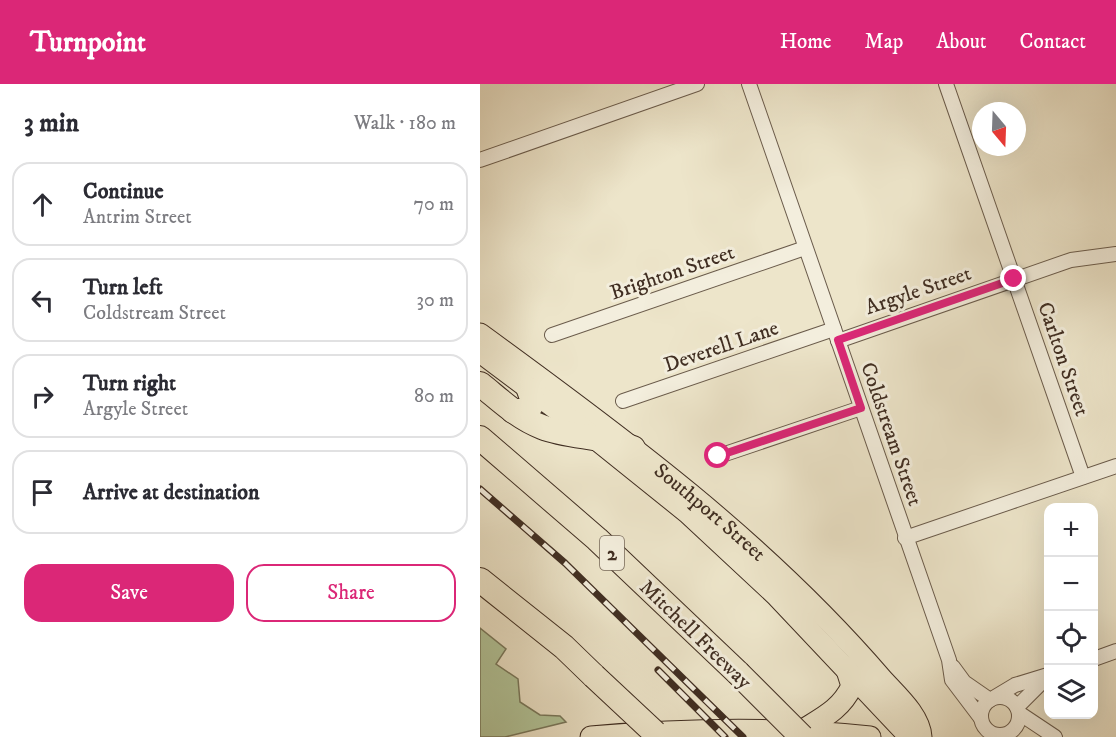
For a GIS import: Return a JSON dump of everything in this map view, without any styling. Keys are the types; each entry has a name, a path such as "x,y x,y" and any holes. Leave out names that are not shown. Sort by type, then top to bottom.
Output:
{"highway":[{"path":"480,384 513,411 540,427 560,432 591,435 633,447"},
{"path":"513,411 525,411 531,407 533,401 529,390"},
{"name":"Mitchell Freeway","path":"480,438 597,539 802,734"},
{"path":"480,580 564,647 657,736"}],"main road":[{"name":"Southport Street","path":"480,334 682,485 790,583 862,656 916,731"},
{"name":"Southport Street","path":"480,352 591,435 688,513 776,595 846,667 892,721 930,737"},
{"path":"802,734 832,713 846,697 852,686 846,667"},
{"path":"591,737 687,729 870,737"}],"street":[{"path":"480,160 697,84"},
{"name":"Coldstream Street","path":"749,84 949,660 952,680 980,717"},
{"name":"Carlton Street","path":"946,84 1083,477"},
{"name":"Brighton Street","path":"552,335 805,248"},
{"name":"Argyle Street","path":"836,335 1071,260 1116,254"},
{"name":"Deverell Lane","path":"623,401 836,335"},
{"path":"718,456 861,408"},
{"path":"905,538 1116,466"},
{"path":"1098,658 1116,651"},
{"name":"Coldstream Street","path":"949,660 964,682 992,698"},
{"path":"1044,676 1016,685 984,704 980,717 981,724 991,734 1011,736 1016,727 1018,710 1044,680"},
{"path":"992,698 1008,698 1018,710 1054,737"}],"green space":[{"path":"480,628 506,649 496,664 518,679 520,702 540,715 560,716 566,722 505,737 480,737"}],"railway":[{"path":"480,489 565,563 743,737"},
{"path":"658,670 725,737"}],"route":[{"path":"718,456 861,408 838,340 1014,279"}]}
